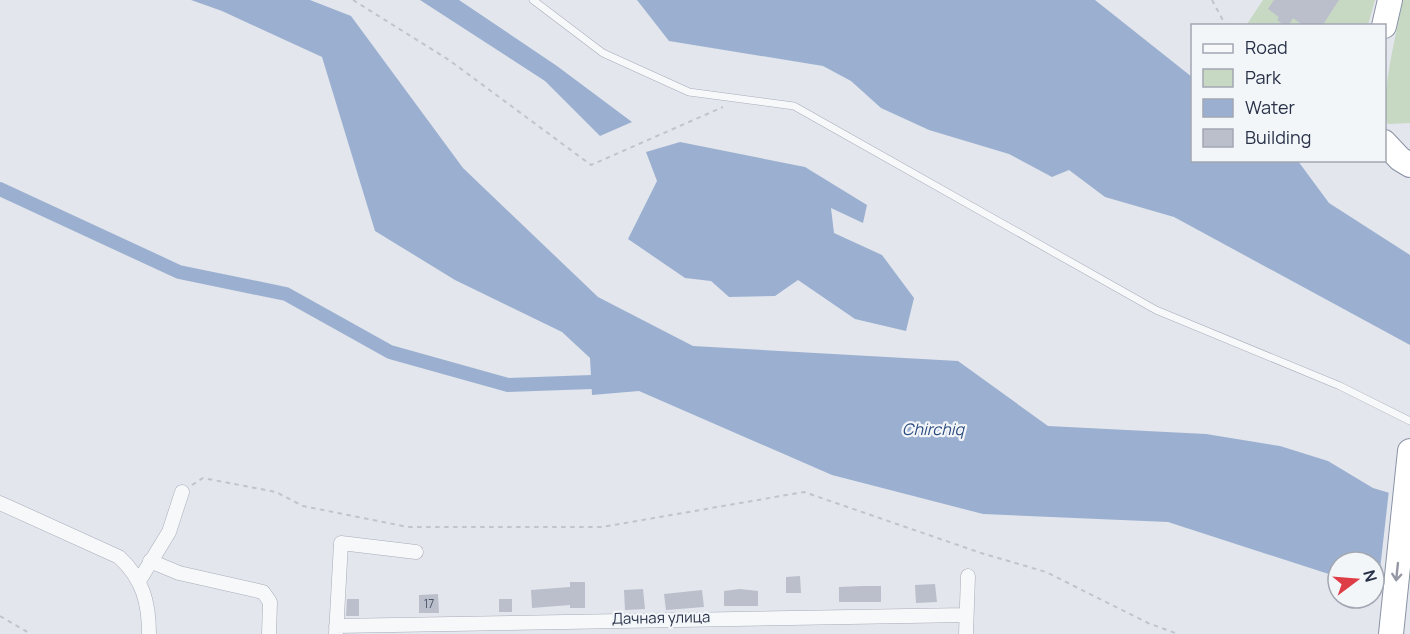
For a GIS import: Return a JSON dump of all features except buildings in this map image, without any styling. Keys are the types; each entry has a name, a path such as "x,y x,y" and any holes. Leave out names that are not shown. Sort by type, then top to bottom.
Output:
{"highway":[{"path":"1384,24 1390,0"},
{"path":"1386,144 1400,159 1410,165"},
{"path":"1390,634 1410,451"}],"street":[{"path":"139,581 169,532 182,492"},
{"path":"0,503 119,557 131,568 148,602 149,634"},
{"path":"336,630 341,543 416,552"},
{"path":"150,561 179,573 264,592 270,602 269,634"},
{"path":"966,634 968,576"},
{"name":"Дачная улица","path":"336,630 966,615"}],"lane":[{"path":"533,0 603,53 689,92 794,106 1156,310 1340,386 1410,421"}],"path":[{"path":"353,0 449,60 591,165 742,99"},
{"path":"1212,0 1225,24"},
{"path":"182,492 203,478 276,492 303,506 408,527 602,527 804,492 950,543 1046,572 1148,623 1178,634"},
{"path":"0,616 31,634"}],"green space":[{"path":"1263,0 1375,0 1368,24 1247,24"},
{"path":"1403,0 1410,0 1410,123 1388,124 1386,119 1386,93"}],"water":[{"name":"Chirchiq","path":"191,0 310,0 351,16 463,168 598,297 693,346 958,361 1048,426 1206,434 1280,446 1328,461 1373,488 1410,499 1410,607 1386,597 1386,550 1326,550 1326,573 1168,522 983,514 832,475 639,391 592,395 590,358 562,332 455,280 375,231 322,57 222,11"},
{"path":"420,0 459,0 557,66 632,122 600,136 545,81"},
{"path":"637,0 1095,0 1191,76 1191,162 1299,162 1329,203 1410,255 1410,345 1174,217 1105,197 1069,170 1052,177 1009,154 929,130 881,108 851,81 823,66 669,41"},
{"path":"680,142 805,167 867,205 863,223 831,208 834,233 882,255 914,298 906,331 855,319 798,280 775,296 729,297 711,281 685,278 628,239 657,181 646,152"}],"pier":[{"path":"1389,490 1410,496 1410,610 1386,600 1386,550 1382,550"}],"waterway":[{"path":"0,189 179,272 286,294 390,352 508,385 592,382"}]}
